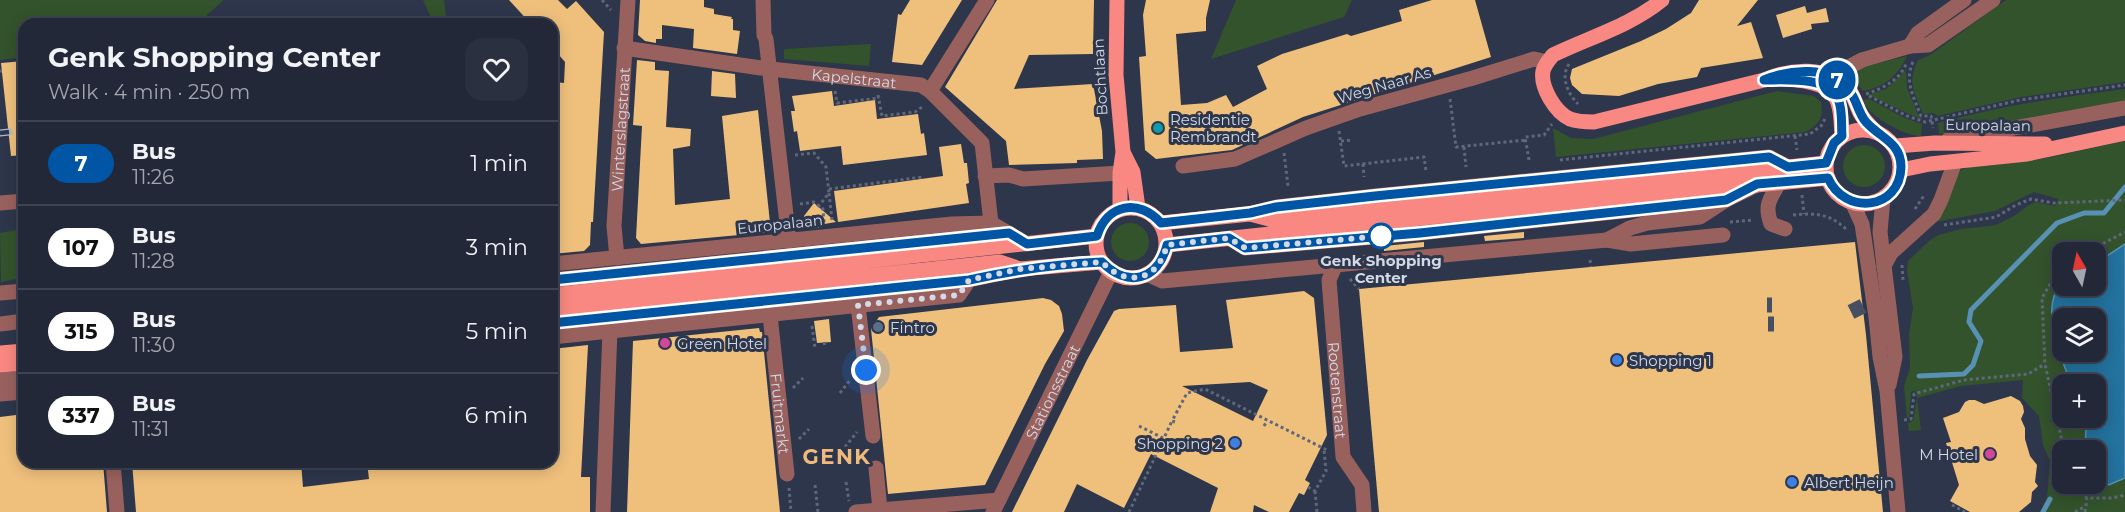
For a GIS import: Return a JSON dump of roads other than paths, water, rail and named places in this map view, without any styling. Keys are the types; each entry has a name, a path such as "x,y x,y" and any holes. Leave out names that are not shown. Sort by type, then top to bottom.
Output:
{"main road":[{"name":"Bochtlaan","path":"1117,0 1116,75 1123,152 1120,173 1120,209"},
{"name":"Weg Naar As","path":"1547,62 1562,51 1604,34 1646,13 1662,0"},
{"path":"1547,62 1543,72 1545,87 1562,114 1580,122 1594,122 1764,80 1799,80 1833,84 1848,89 1864,120 1875,131"},
{"path":"1833,84 1839,103 1842,136"},
{"path":"1864,129 1875,131 1883,134 1899,153 1901,170 1898,181 1892,191 1883,198 1868,204 1852,202 1837,193 1827,170 1834,143 1852,131 1864,129"},
{"name":"Europalaan","path":"1901,170 2027,154 2125,134"},
{"name":"Europalaan","path":"1895,146 1935,142 2080,143"},
{"name":"Bochtlaan","path":"1123,152 1133,172 1138,208"},
{"path":"1161,223 1250,213 1276,221 1788,167 1827,170"},
{"path":"1167,245 1779,183 1827,170"},
{"path":"558,308 1000,262 1020,269 1106,267 1129,278 1147,274 1157,267 1164,257 1167,245 1161,223 1147,211 1138,208 1120,209 1105,219 1097,236 1096,245 1106,267"},
{"path":"558,294 1097,236"},
{"path":"0,353 18,352"},
{"path":"0,365 18,364"}],"street":[{"name":"Winterslagstraat","path":"617,258 614,226 628,0"},
{"path":"763,0 764,34 789,241"},
{"path":"930,91 987,0"},
{"path":"1912,53 1918,33 1964,0"},
{"path":"1833,84 1843,70 1862,60 1912,53 1928,45 1993,0"},
{"name":"Kapelstraat","path":"624,48 770,69 921,85 930,91 982,143 991,223"},
{"name":"Weg Naar As","path":"1183,166 1235,159 1360,109 1534,59 1547,62"},
{"path":"1935,142 2125,108"},
{"path":"1884,266 1891,253 1934,214 1955,162"},
{"path":"985,176 1009,175 1023,179 1120,173"},
{"path":"1779,183 1767,205 1767,214 1771,224 1785,229"},
{"path":"1611,241 1630,228 1647,223 1700,217 1757,184"},
{"path":"1883,198 1880,232 1895,357 1887,391"},
{"path":"1229,238 1245,248 1420,233 1726,200"},
{"path":"0,203 18,202"},
{"path":"1852,202 1862,224 1868,267 1868,313 1887,391 1898,512"},
{"path":"991,223 1027,244"},
{"name":"Europalaan","path":"558,263 952,224 991,223"},
{"path":"558,279 1009,233"},
{"path":"1346,239 1376,261"},
{"path":"1147,274 1162,281 1611,241 1631,244 1723,240"},
{"name":"Rootenstraat","path":"1336,264 1329,280 1342,449 1343,457 1362,485 1364,512"},
{"name":"Stationsstraat","path":"996,506 1104,287 1106,267"},
{"path":"558,322 969,280 1020,269"},
{"path":"558,336 770,315 858,309 959,295 969,280"},
{"path":"0,293 18,292"},
{"path":"858,309 873,436"},
{"name":"Fruitmarkt","path":"770,315 787,474"},
{"path":"0,324 18,322"},
{"path":"603,512 610,330"},
{"path":"0,380 18,378"},
{"path":"0,394 18,392"},
{"path":"113,468 117,512"},
{"path":"876,468 880,510"},
{"path":"856,512 996,506"}],"water":[{"path":"2125,244 2125,478 2109,485 2106,482 2106,440 2085,440 2086,428 2106,428 2106,374 2067,374 2063,362 2106,362 2106,308 2052,308 2054,296 2106,296 2106,256"}],"waterway":[{"path":"1919,376 1964,374 1973,365 1981,341 1969,322 1971,310 2057,223 2084,213 2104,213 2125,187"},
{"path":"2043,512 2050,499"}],"tunnel":[{"path":"1767,305 1772,305"},
{"path":"1851,312 1863,306"},
{"path":"1768,324 1774,324"}],"railway":[{"path":"0,133 9,132"}],"place":[{"name":"Residentie Rembrandt","path":"1158,128"},
{"name":"Genk Shopping Center","path":"1381,236"},
{"name":"Fintro","path":"878,327"},
{"name":"Green Hotel","path":"665,343"},
{"name":"Shopping 1","path":"1617,360"},
{"name":"Shopping 2","path":"1235,443"},
{"name":"M Hotel","path":"1990,454"},
{"name":"Albert Heijn","path":"1792,482"}],"district":[{"name":"GENK","path":"837,456"}]}
